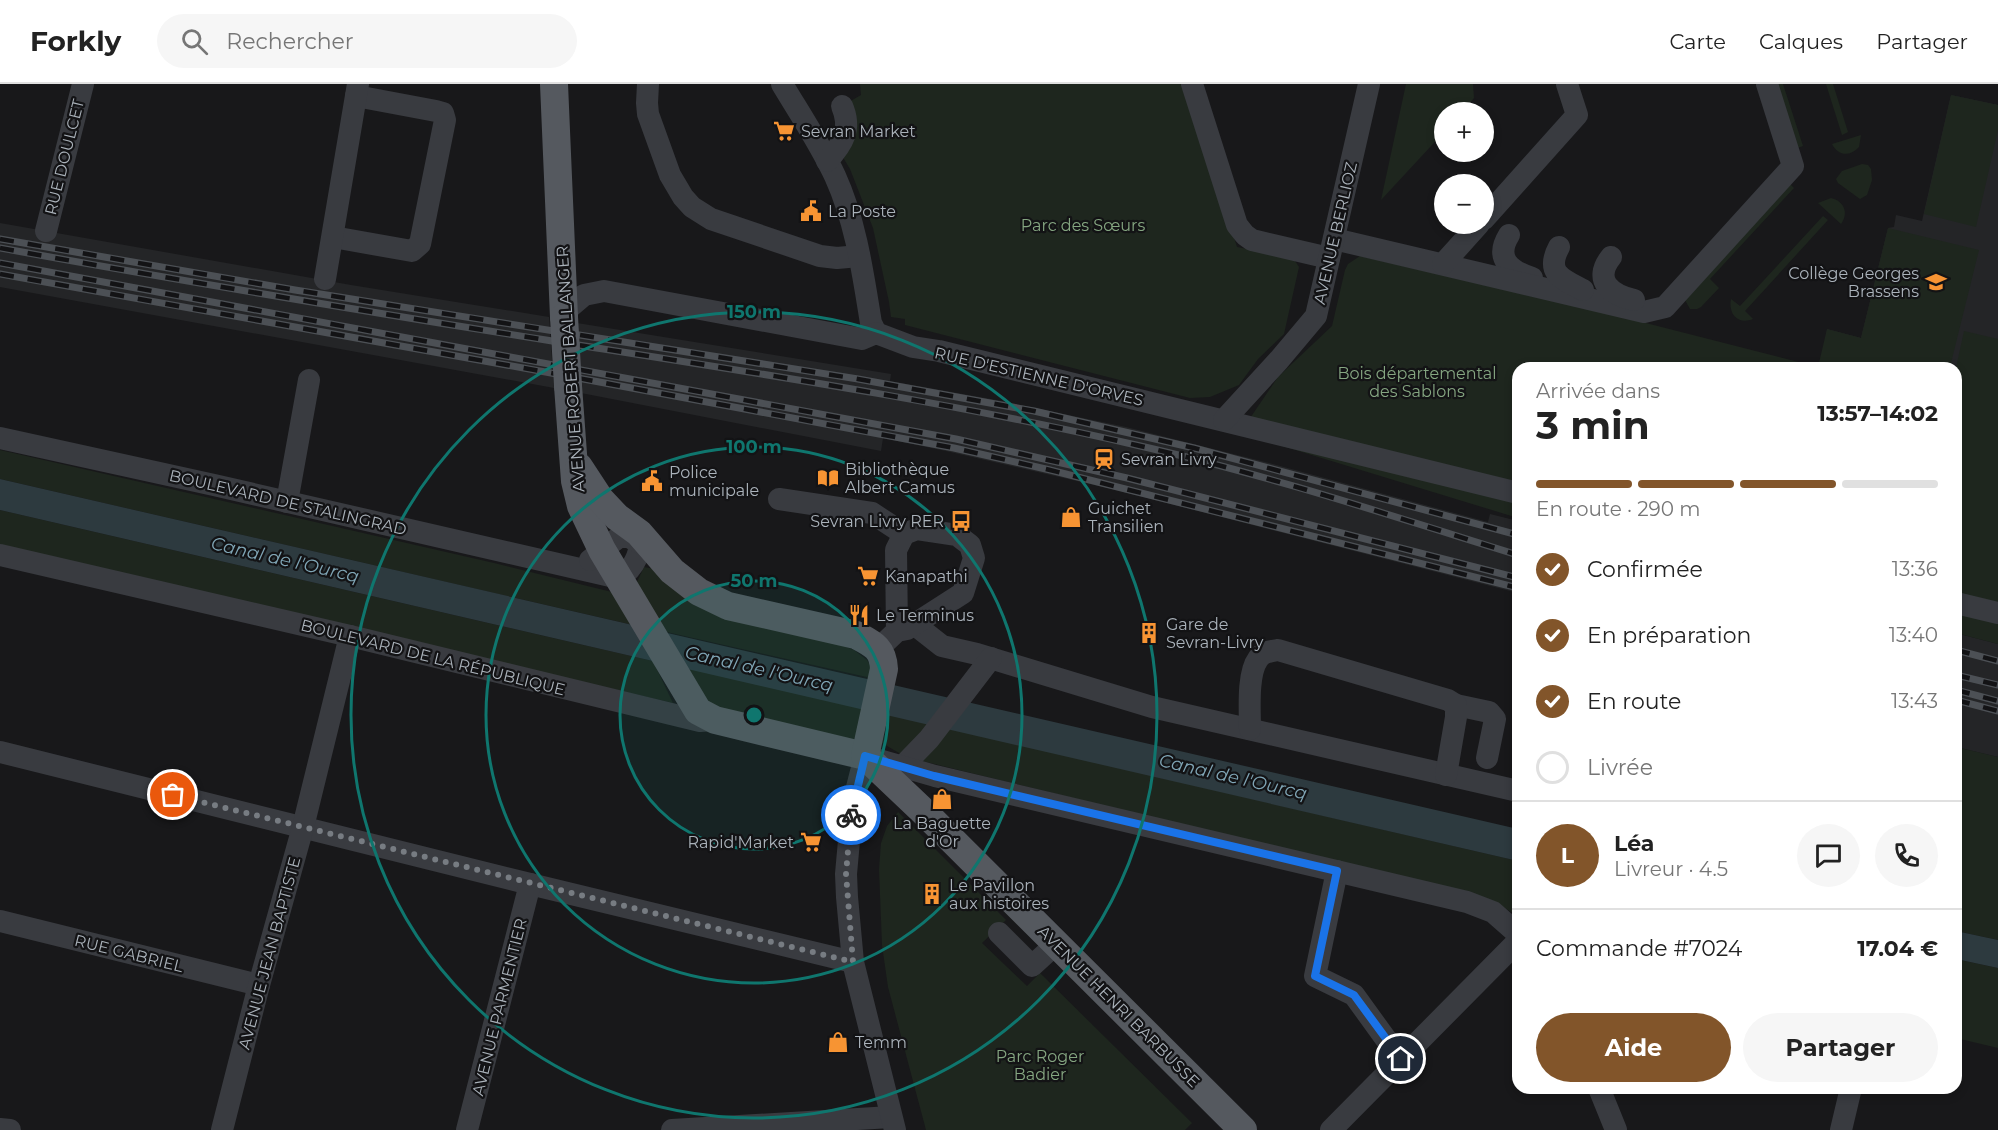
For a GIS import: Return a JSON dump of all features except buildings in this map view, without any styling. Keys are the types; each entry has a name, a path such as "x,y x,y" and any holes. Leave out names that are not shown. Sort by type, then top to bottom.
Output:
{"main road":[{"name":"AVENUE ROBERT BALLANGER","path":"554,84 568,386 575,481 581,506 602,550 685,692 698,711 715,720"},
{"path":"574,457 600,499 672,571 699,592 728,606 856,635 870,642 900,638 871,729 865,756"},
{"name":"BOULEVARD DE LA RÉPUBLIQUE","path":"715,720 865,756"},
{"name":"AVENUE HENRI BARBUSSE","path":"865,756 1243,1130"}],"street":[{"name":"RUE DOULCET","path":"46,231 83,84"},
{"path":"648,84 646,103 648,114 670,175 683,197 697,211 711,219 820,256 837,258 859,256"},
{"path":"782,84 835,177 849,215 871,323 876,333"},
{"path":"1192,84 1237,225 1252,240 1332,248 1443,264 1644,312 1665,307 1793,166 1767,84"},
{"name":"AVENUE BERLIOZ","path":"1224,420 1316,316 1369,84"},
{"path":"1494,208 1577,115 1567,84"},
{"path":"324,279 357,90 443,113 445,120 420,244 416,249 412,251 333,237"},
{"path":"827,161 845,139 847,121 842,106"},
{"path":"1443,264 1470,234"},
{"path":"1509,235 1503,247 1503,255 1507,263 1513,270 1539,280 1548,289"},
{"path":"1559,247 1553,264 1556,272 1568,284 1581,289 1599,301"},
{"path":"1611,257 1603,273 1605,282 1611,291 1622,297 1665,307"},
{"name":"RUE D'ESTIENNE D'ORVES","path":"564,314 584,296 604,291 862,339 876,333 914,347 939,351 1512,492"},
{"path":"287,502 309,380"},
{"name":"BOULEVARD DE STALINGRAD","path":"0,438 619,578"},
{"path":"779,499 872,513 904,534"},
{"path":"917,529 957,535 970,545 974,558 963,593 900,638 896,549 904,534 917,529"},
{"path":"576,568 588,562 620,537 628,537 645,543 629,572 619,578"},
{"name":"BOULEVARD DE LA RÉPUBLIQUE","path":"0,555 350,636 700,722 715,720"},
{"path":"1962,604 1998,613"},
{"name":"AVENUE JEAN BAPTISTE","path":"222,1130 258,985 303,827 350,636"},
{"path":"900,638 984,656 1152,707 1512,790"},
{"path":"1250,729 1252,674 1258,658 1268,651 1278,650 1448,700 1456,705 1489,712 1495,720 1487,758"},
{"path":"902,767 929,739 984,656"},
{"path":"1446,774 1456,705"},
{"path":"0,752 853,962"},
{"path":"672,1130 893,1124 853,962 846,874 852,807 865,756 902,767 1467,902 1493,912 1512,929"},
{"path":"1337,871 1315,976 1354,995 1401,1059"},
{"name":"AVENUE PARMENTIER","path":"467,1130 530,884"},
{"name":"RUE GABRIEL","path":"0,921 258,985"},
{"path":"999,933 1032,966 1056,944"},
{"path":"1331,1130 1512,947"},
{"path":"1601,1094 1616,1130"},
{"path":"1841,1130 1850,1094"},
{"path":"0,1129 10,1130"}],"shaded area":[{"name":"Collège Georges Brassens","path":"1951,95 1998,105 1998,412 1962,374 1962,362 1822,362 1827,329 1861,338 1888,228 1894,227 1896,215 1922,221"},
{"path":"0,223 351,285 549,317 554,388 0,287"},
{"path":"577,323 891,374 890,381 1126,427 1488,522 1490,514 1512,520 1512,591 1116,490 946,451 883,438 881,451 581,393"},
{"path":"1962,635 1998,644 1998,757 1962,748"}],"green space":[{"name":"Parc des Sœurs","path":"860,84 1186,84 1237,247 1293,258 1299,267 1284,334 1258,359 1239,385 1210,397 1190,398 905,325 905,319 891,317 873,228 850,169 841,154 849,102 861,95"},
{"path":"1406,84 1473,84 1474,98 1471,102 1434,102 1434,143 1381,200"},
{"path":"1777,84 1783,84 1803,146 1797,148"},
{"path":"1826,84 1833,84 1848,132 1842,135"},
{"path":"1951,95 1998,105 1998,130 1976,227 1924,214"},
{"path":"1861,135 1859,147 1848,154 1837,151 1832,144"},
{"path":"1862,164 1868,165 1871,169 1872,180 1867,195 1860,199 1836,179 1842,171"},
{"path":"1789,183 1794,188 1710,279 1719,288 1701,307 1690,309 1685,300"},
{"path":"1831,198 1844,208 1845,216 1841,224 1818,203"},
{"path":"1823,216 1828,220 1745,311 1753,319 1743,321 1735,317 1731,309 1731,299 1740,306"},
{"name":"Bois départemental des Sablons","path":"1888,228 1979,250 1951,362 1819,362 1827,329 1861,338"},
{"name":"Bois départemental des Sablons","path":"1360,256 1638,321 1798,362 1512,362 1512,516 1240,433 1278,377 1332,326 1345,270 1348,264"},
{"path":"1964,331 1998,339 1998,644 1962,635 1962,362 1957,362"},
{"path":"0,450 616,593 633,625 0,479"},
{"path":"0,510 653,661 673,703 0,547"},
{"path":"644,567 655,569 854,650 867,660 872,668 871,678 662,631 636,584"},
{"path":"683,667 864,709 858,733 852,742 704,704"},
{"path":"888,714 1512,860 1512,912 1493,901 906,757 882,743 888,725"},
{"path":"1962,748 1998,757 1998,940 1962,932"},
{"name":"Parc Roger Badier","path":"898,812 1006,920 982,943 1027,986 1040,973 1192,1123 1185,1130 926,1130 888,987 882,945 879,869 881,843 887,826"},
{"path":"1962,960 1998,968 1998,1048 1962,1039"}],"water":[{"name":"Canal de l'Ourcq","path":"0,479 1512,828 1512,860 0,510"},
{"path":"1962,932 1998,940 1998,968 1962,960"}],"railway":[{"path":"0,239 295,290 858,379 1034,411 1194,448 1512,533"},
{"path":"0,248 341,307 842,387 989,414 1184,456 1328,496 1512,553"},
{"path":"0,263 956,439 1127,478 1512,576"},
{"path":"0,274 954,448 1512,586"},
{"path":"1962,652 1998,661"},
{"path":"1962,676 1998,685"},
{"path":"1962,692 1998,701"},
{"path":"1962,702 1998,711"}],"way so far":[{"path":"173,795 853,962 846,874 851,815"}],"place":[{"name":"Sevran Market","path":"784,131"},
{"name":"La Poste","path":"811,211"},
{"name":"Collège Georges Brassens","path":"1936,282"},
{"name":"Sevran Livry","path":"1104,459"},
{"name":"Bibliothèque Albert Camus","path":"828,478"},
{"name":"Police municipale","path":"652,481"},
{"name":"Guichet Transilien","path":"1071,517"},
{"name":"Sevran Livry RER","path":"961,521"},
{"name":"Kanapathi","path":"868,576"},
{"name":"Le Terminus","path":"859,615"},
{"name":"Gare de Sevran-Livry","path":"1149,633"},
{"name":"La Baguette d'Or","path":"942,799"},
{"name":"Rapid'Market","path":"811,842"},
{"name":"Le Pavillon aux histoires","path":"932,894"},
{"name":"Temm","path":"838,1042"}],"route":[{"path":"851,815 865,756 934,776 1337,871 1315,976 1354,995 1401,1059"}]}
